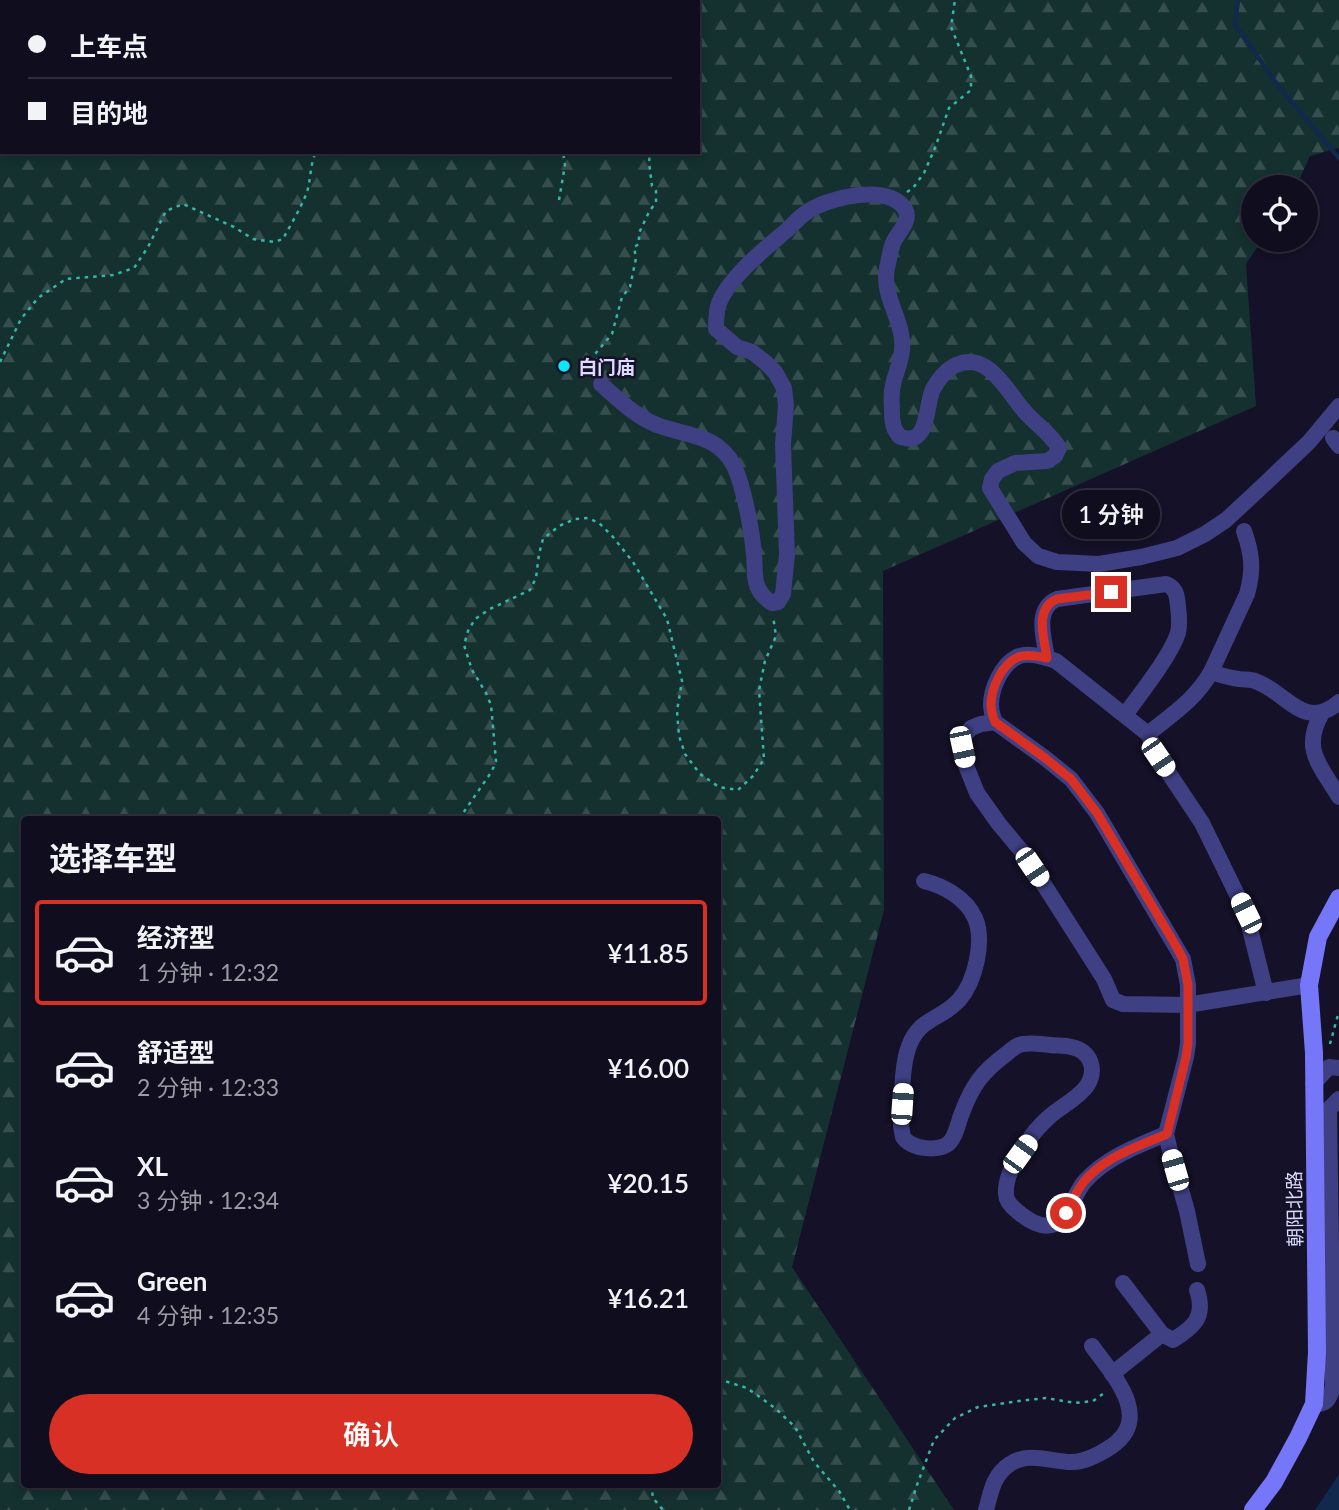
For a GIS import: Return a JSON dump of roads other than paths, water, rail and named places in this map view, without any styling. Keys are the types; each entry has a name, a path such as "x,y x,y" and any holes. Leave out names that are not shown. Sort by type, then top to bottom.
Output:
{"main road":[{"name":"朝阳北路","path":"1253,1510 1273,1482 1314,1404 1317,1352 1314,1053 1309,985 1318,937 1339,898"}],"street":[{"path":"601,384 632,412 657,425 708,439 723,450 734,466 742,491 754,554 756,583 764,597 772,603 778,602 783,594 787,555 784,388 775,372 765,362 752,352 737,347 716,329 716,316 719,302 731,284 758,255 806,212 828,202 877,194 894,200 904,208 907,215 894,242 886,273 887,292 901,329 902,351 892,391 892,416 895,431 900,437 909,440 918,436 924,427 931,391 942,375 964,362 978,364 993,371 1020,406 1059,448 1055,456 1047,461 1015,463 998,471 990,488 1024,543 1038,556 1057,562 1099,564 1177,548 1226,520 1309,442 1339,406"},
{"path":"1148,734 1189,701 1211,672 1251,580 1252,554 1244,531"},
{"path":"1047,658 1042,620 1051,601 1166,584 1172,587 1178,601 1179,630 1164,658 1125,716"},
{"path":"1198,1264 1188,1211 1167,1134 1188,1044 1188,985 1183,959 1097,813 1071,779 995,722 991,707 993,691 1004,670 1017,657 1047,658 1055,661 1148,734 1158,757 1202,823 1246,913 1266,993"},
{"path":"1211,672 1253,680 1300,710 1310,713 1322,713 1339,702"},
{"path":"1322,713 1312,733 1311,744 1339,797"},
{"path":"995,722 971,728 964,736 962,747 965,763 977,793 1024,854 1104,979 1113,1000 1123,1004 1187,1005 1309,985"},
{"path":"925,881 948,889 968,909 975,918 978,941 974,973 969,986 949,1009 920,1026 909,1046 905,1061 901,1126 903,1136 919,1147 943,1149 951,1142 973,1088 986,1070 1019,1045 1073,1047 1083,1051 1090,1058 1092,1066 1089,1082 1077,1096 1046,1119 1020,1154 1008,1179 1006,1195 1009,1202 1036,1224 1048,1226 1057,1223 1066,1213 1083,1182 1103,1164 1115,1156 1167,1134"},
{"path":"1313,1083 1329,1067 1339,1068"},
{"path":"1314,1404 1323,1404 1330,1397 1333,1386 1329,1109 1339,1099"},
{"path":"1123,1283 1162,1334 1173,1340 1187,1331 1200,1313 1201,1301 1197,1290"},
{"path":"1112,1374 1162,1334"},
{"path":"986,1510 996,1477 1018,1459 1029,1457 1076,1462 1099,1454 1128,1431 1129,1407 1125,1395 1092,1346"}],"water":[{"path":"1339,1474 1339,1510 1315,1510"}],"waterway":[{"path":"1238,0 1235,24 1279,87 1339,158"}],"place":[{"name":"白门庙","path":"564,366"}]}
